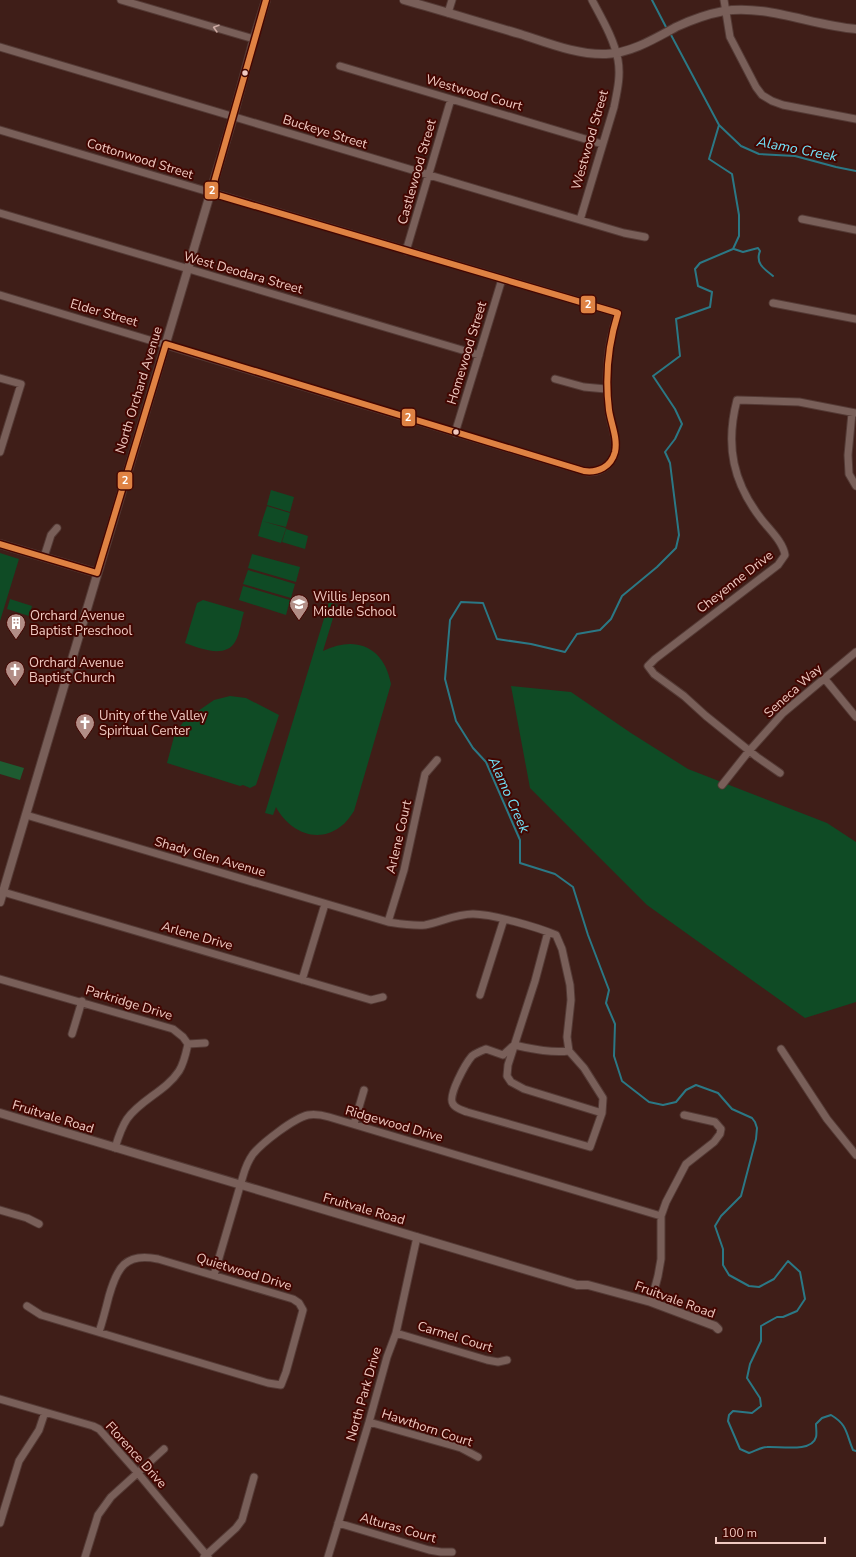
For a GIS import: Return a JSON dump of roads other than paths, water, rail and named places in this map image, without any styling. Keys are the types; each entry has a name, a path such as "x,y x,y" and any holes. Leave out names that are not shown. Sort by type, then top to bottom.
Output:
{"street":[{"path":"121,0 254,39"},
{"name":"North Orchard Avenue","path":"0,902 2,891 26,815 233,117 266,0"},
{"path":"404,0 580,52 605,54 616,53 640,46 677,27 703,16 725,11 747,10 824,25 856,29"},
{"path":"448,13 452,0"},
{"name":"Westwood Street","path":"580,220 618,90 618,61 616,53 608,32 592,0"},
{"path":"724,0 730,37 756,87 762,95 783,105 856,119"},
{"name":"Buckeye Street","path":"0,47 624,233 645,237"},
{"name":"Westwood Court","path":"340,66 602,144"},
{"name":"Castlewood Street","path":"406,251 451,99"},
{"name":"Cottonwood Street","path":"0,130 618,313 609,344 606,389"},
{"name":"West Deodara Street","path":"0,213 478,355"},
{"path":"802,219 856,230"},
{"name":"Homewood Street","path":"455,433 502,279"},
{"name":"Elder Street","path":"0,295 166,344 455,433 587,471 603,469 611,460 614,453 615,443 606,389"},
{"path":"773,303 856,319"},
{"path":"0,378 20,384 0,452"},
{"path":"554,379 584,387 606,389"},
{"name":"Cheyenne Drive","path":"749,751 684,696 654,674 648,666 778,565 785,555 781,544 745,496 738,480 733,462 731,444 733,414 736,400 799,402 854,413"},
{"path":"854,413 848,455 849,474 856,486"},
{"path":"44,557 51,535 57,528"},
{"path":"0,544 97,573"},
{"name":"Seneca Way","path":"722,785 749,751 783,713 856,652"},
{"path":"824,678 856,717"},
{"path":"749,751 780,773"},
{"name":"Arlene Court","path":"388,922 404,870 425,774 437,760"},
{"name":"Shady Glen Avenue","path":"26,815 388,922 409,926 426,924 455,916 473,914 504,920 548,932"},
{"name":"Arlene Drive","path":"2,891 371,1000 383,997"},
{"path":"302,980 325,904"},
{"path":"480,995 504,920"},
{"path":"514,1045 504,1056 486,1048 473,1055 467,1063 454,1088 451,1098 453,1104 467,1112 590,1147 602,1113 604,1098 584,1068 569,1051 567,1037 571,1000 570,984 562,949 556,935 548,932 535,981 508,1065 507,1076 511,1082 524,1089 602,1113"},
{"name":"Parkridge Drive","path":"0,979 173,1029 183,1037 188,1044"},
{"path":"72,1034 82,1002"},
{"path":"115,1148 121,1129 127,1119 179,1071 185,1057 188,1044 205,1043"},
{"path":"514,1045 544,1052 569,1051"},
{"path":"781,1049 827,1119 856,1155"},
{"path":"354,1124 364,1090"},
{"name":"Fruitvale Road","path":"0,1113 240,1186 577,1285 588,1285 651,1302 715,1326 718,1330"},
{"name":"Ridgewood Drive","path":"214,1275 246,1166 254,1154 288,1124 298,1118 318,1115 354,1124 661,1216"},
{"path":"651,1302 661,1259 661,1216 666,1202 686,1164 714,1142 720,1134 721,1129 715,1122 684,1115"},
{"path":"0,1210 27,1218 39,1224"},
{"name":"North Park Drive","path":"328,1557 387,1357 396,1333 417,1237"},
{"name":"Quietwood Drive","path":"138,1258 152,1258 214,1275 293,1299 302,1306 304,1310 281,1385 268,1383 99,1332 115,1277 121,1268 129,1261 138,1258"},
{"path":"27,1306 41,1315 99,1332"},
{"name":"Carmel Court","path":"396,1333 487,1360 498,1362 507,1360"},
{"name":"Florence Drive","path":"0,1399 93,1426 98,1429 137,1472 206,1556"},
{"path":"0,1523 20,1461 40,1430 45,1412"},
{"name":"Hawthorn Court","path":"369,1422 460,1448 478,1457"},
{"path":"85,1557 98,1514 111,1497 164,1449"},
{"path":"206,1556 236,1528 242,1520 254,1477"},
{"name":"Alturas Court","path":"338,1523 429,1550 452,1552"}],"waterway":[{"name":"Alamo Creek","path":"652,0 667,29"},
{"name":"Alamo Creek","path":"670,33 719,125 741,146 759,154 795,156 856,171"},
{"name":"Alamo Creek","path":"719,125 709,159 732,174 739,215 739,236 733,249 700,263 695,269 698,286 712,292 710,307 676,319 680,356 653,376 675,409 682,424 675,439 665,452 670,463 679,535 676,548 657,567 622,596 611,619 600,630 577,634 565,652 531,644 497,639 483,603 461,602 450,620 445,679 456,721 473,748 486,762 520,840 520,863 555,874 573,887 588,935 609,990 606,1003 615,1024 614,1056 622,1081 649,1102 663,1105 676,1102 686,1090 696,1085 718,1093 732,1109 752,1118 755,1122 757,1128 756,1139 741,1196 721,1216 715,1226 723,1249 723,1265 729,1275 749,1286 759,1287 774,1279 788,1261 800,1272 805,1299 797,1311 783,1317 777,1317 761,1326 761,1341 750,1364 747,1378 760,1398 761,1406 752,1413 733,1411 729,1415 728,1421 740,1449 749,1453 765,1447 794,1448 808,1445 813,1442 816,1437 816,1424 822,1418 831,1415 844,1426 853,1450 856,1451"},
{"path":"734,249 743,252 758,248 760,251 759,259 761,265 773,276"}],"place":[{"name":"Willis Jepson Middle School","path":"299,621"},
{"name":"Orchard Avenue Baptist Preschool","path":"16,640"},
{"name":"Orchard Avenue Baptist Church","path":"15,687"},
{"name":"Unity of the Valley Spiritual Center","path":"85,740"}]}
